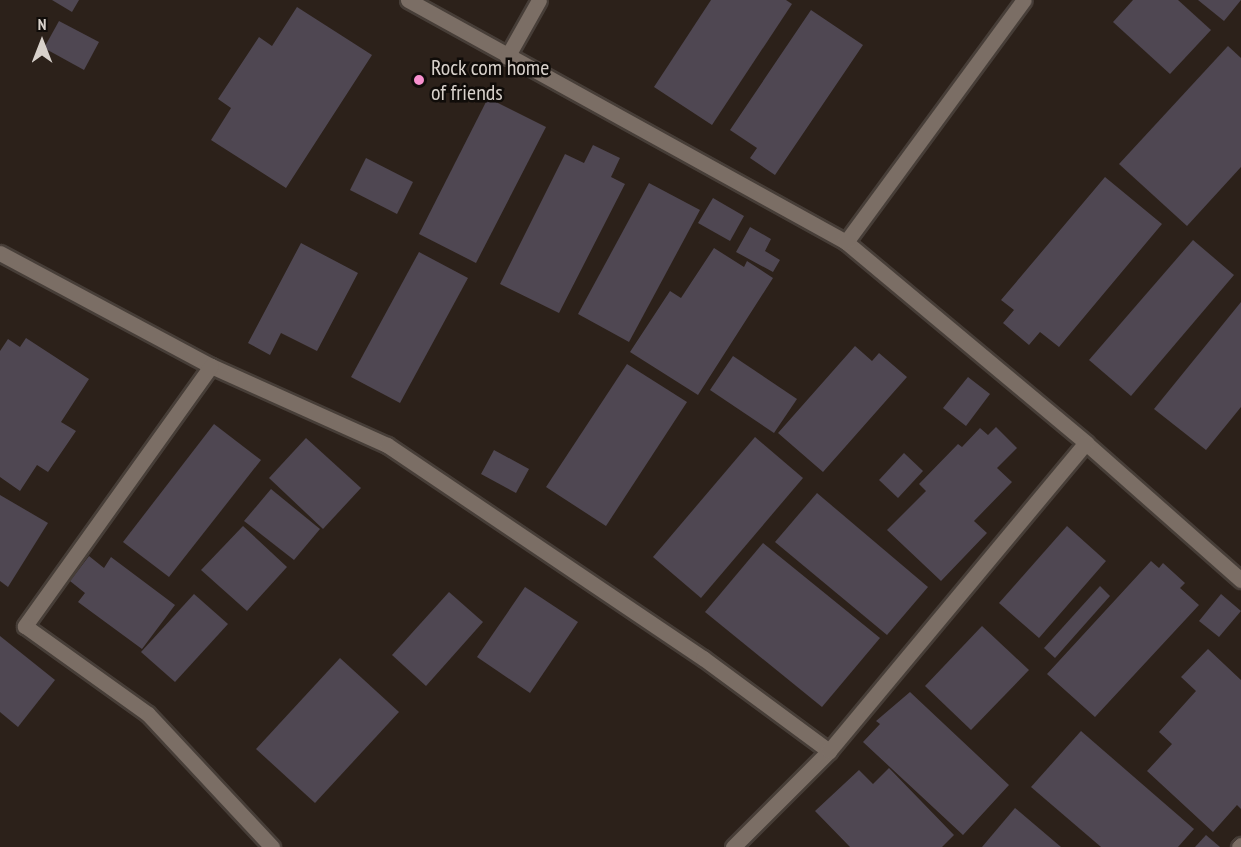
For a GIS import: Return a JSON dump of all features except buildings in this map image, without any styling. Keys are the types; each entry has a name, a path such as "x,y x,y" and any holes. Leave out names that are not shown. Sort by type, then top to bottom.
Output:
{"street":[{"path":"408,0 507,57 846,242 1086,442 1241,580"},
{"path":"507,57 539,0"},
{"path":"846,242 1024,0"},
{"path":"0,253 211,366 387,445 703,658 829,751"},
{"path":"211,366 25,626 148,714 272,847"},
{"path":"734,847 829,751 1086,442"}],"place":[{"name":"Rock com home of friends","path":"419,80"}]}
